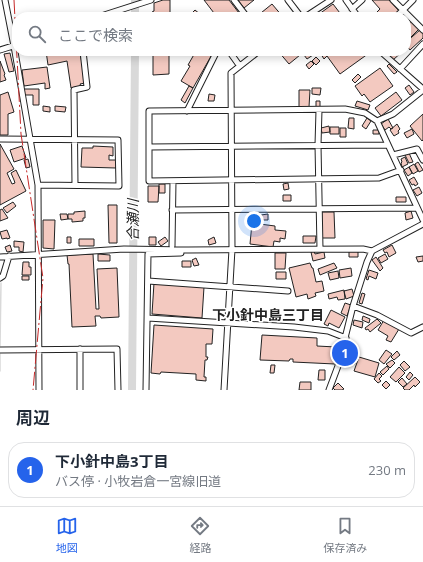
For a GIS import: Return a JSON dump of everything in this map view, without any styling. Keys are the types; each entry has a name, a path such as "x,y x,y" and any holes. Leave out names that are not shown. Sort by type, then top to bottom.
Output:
{"street":[{"path":"5,0 12,29"},
{"path":"114,12 151,0"},
{"path":"234,0 243,12"},
{"path":"288,0 297,12"},
{"path":"313,12 331,0"},
{"path":"346,0 354,12"},
{"path":"352,9 362,0"},
{"path":"393,0 403,10 413,0"},
{"path":"411,18 423,30"},
{"path":"400,69 423,44"},
{"path":"0,50 12,46"},
{"path":"18,56 38,185 39,390"},
{"path":"75,185 74,90 87,87 84,56"},
{"path":"187,111 214,56"},
{"path":"232,56 239,66"},
{"path":"224,390 232,249 231,73 252,56"},
{"path":"376,121 393,114 423,90 386,56"},
{"path":"401,170 379,178 149,181 149,111 345,109 365,113 376,121 401,170 423,220"},
{"path":"319,110 318,145 320,249"},
{"path":"0,139 118,140 118,186 38,185"},
{"path":"149,147 388,145"},
{"path":"393,155 417,149 423,160"},
{"path":"172,246 173,180"},
{"path":"172,210 417,208"},
{"path":"329,390 346,338 353,306 372,251 423,224"},
{"path":"0,257 124,249 363,249 372,251"},
{"path":"146,390 148,254 186,253 188,250"},
{"path":"0,278 3,276 9,256"},
{"path":"148,281 288,290"},
{"path":"353,306 377,315 411,333 423,327"},
{"path":"148,318 294,327 328,331 346,338"},
{"path":"0,350 117,349 118,390"},
{"path":"80,350 80,390"}],"building":[{"path":"163,0 170,0 170,12 152,12 154,11 154,3"},
{"path":"204,0 229,0 238,12 213,12"},
{"path":"238,0 254,0 244,8"},
{"path":"372,0 389,0 399,11 377,12 380,9"},
{"path":"272,4 279,12 262,12"},
{"path":"333,4 339,12 322,12"},
{"path":"411,21 419,29 411,37"},
{"path":"420,30 423,33 423,38 411,49 411,38"},
{"path":"10,53 14,71 9,72 4,54"},
{"path":"47,56 81,56 85,83 80,84 81,86 71,88 67,61 48,65"},
{"path":"153,56 169,56 169,74 153,75"},
{"path":"193,56 211,56 193,88 181,81 190,66 188,65"},
{"path":"282,56 299,56 289,64"},
{"path":"305,56 312,56 307,59"},
{"path":"327,56 365,56 340,74"},
{"path":"389,56 397,56 393,60"},
{"path":"316,57 320,61 316,65 312,61"},
{"path":"0,61 6,80 0,82"},
{"path":"311,61 314,64 309,69 306,65"},
{"path":"389,64 397,72 394,74 387,66"},
{"path":"47,67 50,88 45,89 45,83 24,86 22,70"},
{"path":"380,68 393,86 370,102 364,94 362,96 355,86"},
{"path":"358,74 361,77 355,83 352,80"},
{"path":"409,85 414,92 410,95 405,88"},
{"path":"189,86 193,88 185,103 181,100"},
{"path":"312,88 321,88 320,95 312,94"},
{"path":"24,89 39,89 39,105 33,105 33,95 24,95"},
{"path":"299,90 310,90 309,107 299,107"},
{"path":"8,92 14,112 8,114 8,135 0,135 0,95"},
{"path":"396,92 402,100 381,116 375,108"},
{"path":"209,94 215,95 214,101 208,101"},
{"path":"316,101 320,101 320,107 316,107"},
{"path":"357,101 370,105 368,110 355,106"},
{"path":"43,106 50,107 50,112 43,111"},
{"path":"55,106 66,107 65,112 55,111"},
{"path":"423,114 423,140 422,141 410,126"},
{"path":"349,118 354,118 354,129 348,128"},
{"path":"367,118 371,121 366,129 362,126"},
{"path":"388,119 393,128 391,129 389,127 385,130 381,124"},
{"path":"397,124 400,129 398,131 399,133 394,136 390,130"},
{"path":"329,126 330,132 322,133 321,128"},
{"path":"330,127 339,127 339,134 330,134"},
{"path":"340,128 346,128 346,137 340,137"},
{"path":"412,129 414,134 407,138 404,133"},
{"path":"373,130 379,130 379,134 373,134"},
{"path":"0,144 14,169 7,173 12,184 15,183 11,173 16,170 26,191 0,205"},
{"path":"22,146 26,158 14,162 10,150"},
{"path":"93,146 113,147 113,156 109,155 109,160 117,160 116,168 81,167 82,148 93,148"},
{"path":"409,153 413,162 409,163 405,155"},
{"path":"405,157 408,164 402,167 401,159"},
{"path":"28,159 30,167 26,168 24,160"},
{"path":"418,162 423,170 419,172 415,164"},
{"path":"414,164 418,171 413,174 409,167"},
{"path":"409,167 412,173 408,176 404,170"},
{"path":"414,177 418,184 415,186 414,184 412,185 409,180"},
{"path":"288,183 289,189 284,190 283,184"},
{"path":"159,184 165,184 165,193 159,193"},
{"path":"148,186 159,186 158,202 148,202"},
{"path":"419,187 422,193 417,196 413,190"},
{"path":"283,195 291,195 291,201 283,201"},
{"path":"396,197 406,197 406,202 396,202"},
{"path":"13,202 16,206 7,213 3,208"},
{"path":"108,205 117,205 117,243 109,243"},
{"path":"2,209 8,218 0,221 0,210"},
{"path":"85,211 85,218 83,218 83,221 72,222 72,219 68,219 68,214"},
{"path":"411,211 413,218 406,220 405,213"},
{"path":"320,212 334,212 335,238 321,238"},
{"path":"60,214 67,214 68,219 61,220"},
{"path":"268,214 268,220 262,220 261,215"},
{"path":"43,220 55,220 54,249 43,248"},
{"path":"252,223 275,226 275,230 286,231 285,239 280,238 280,242 274,241 273,247 250,244"},
{"path":"7,230 10,238 2,239 0,232"},
{"path":"303,236 316,236 315,243 303,243"},
{"path":"67,237 71,237 71,243 67,243"},
{"path":"149,237 156,237 156,245 149,245"},
{"path":"165,237 168,241 161,246 158,242"},
{"path":"214,237 216,243 209,245 208,240"},
{"path":"79,239 94,239 94,246 79,246"},
{"path":"14,241 24,242 23,252 19,251 19,247 14,247"},
{"path":"10,245 12,251 7,252 5,247"},
{"path":"392,245 396,253 389,257 387,252 385,253 383,250"},
{"path":"314,251 315,254 324,252 325,258 313,261 311,252"},
{"path":"349,251 358,251 358,257 349,257"},
{"path":"275,253 286,253 285,269 275,269"},
{"path":"93,254 96,309 99,309 97,269 117,268 119,317 101,318 100,316 95,316 96,326 72,327 69,264 67,255"},
{"path":"98,254 110,255 110,261 98,261"},
{"path":"385,254 388,259 381,263 378,258"},
{"path":"423,256 423,261 418,262 416,257"},
{"path":"376,257 383,268 380,271 372,260"},
{"path":"196,258 199,265 194,266 192,260"},
{"path":"182,261 191,261 191,267 182,267"},
{"path":"23,262 29,262 29,267 31,267 31,275 22,275"},
{"path":"310,263 313,268 316,282 322,281 324,291 315,293 316,296 308,299 307,294 296,297 289,268"},
{"path":"334,263 337,268 320,275 318,269"},
{"path":"351,268 352,276 340,278 339,270"},
{"path":"369,270 378,273 376,279 369,276 368,280 366,279"},
{"path":"338,271 339,278 330,280 328,273"},
{"path":"276,272 286,272 286,279 276,279"},
{"path":"22,276 29,276 29,280 22,280"},
{"path":"154,283 204,287 202,318 152,314"},
{"path":"352,289 354,296 346,299 344,291"},
{"path":"344,290 345,299 338,300 337,297 329,299 328,294"},
{"path":"362,293 365,294 362,304 359,303"},
{"path":"345,303 351,305 347,316 341,313"},
{"path":"331,310 345,317 339,328 329,323 328,326 324,324"},
{"path":"363,316 370,319 369,323 362,320"},
{"path":"377,319 381,323 370,332 368,329 366,330 365,328"},
{"path":"354,320 363,322 362,328 353,325"},
{"path":"384,320 399,329 391,342 386,340 388,336 378,330"},
{"path":"154,325 213,329 212,344 206,344 206,357 208,357 207,360 205,360 204,377 206,377 206,381 196,380 196,374 161,372 160,374 151,373"},
{"path":"262,335 317,338 317,346 336,347 335,364 293,362 293,359 290,359 289,361 260,360"},
{"path":"386,350 392,354 384,364 379,360"},
{"path":"397,351 400,355 394,360 391,357"},
{"path":"349,354 357,357 355,364 347,362"},
{"path":"359,357 379,363 375,377 354,371"},
{"path":"392,360 395,363 390,368 386,364"},
{"path":"404,361 410,367 405,371 400,365"},
{"path":"271,365 275,365 274,373 270,373"},
{"path":"387,366 389,369 383,375 380,372"},
{"path":"399,367 405,373 396,382 390,377"},
{"path":"319,370 325,370 325,380 318,380"},
{"path":"410,372 413,375 409,380 406,377"},
{"path":"379,373 382,376 379,379 381,381 378,383 374,379"},
{"path":"415,377 420,382 415,387 414,385 409,390 405,390 403,388"},
{"path":"402,378 407,384 403,387 398,382"},
{"path":"386,381 390,385 386,389 382,385"},
{"path":"300,382 311,382 311,390 299,390"},
{"path":"338,383 344,389 335,390 333,388"}],"waterway":[{"name":"合瀬川","path":"135,0 135,12"},
{"name":"合瀬川","path":"132,390 135,56"},
{"path":"0,275 3,269"},
{"path":"0,346 1,283"},
{"path":"0,354 0,371"}],"power":[{"path":"14,0 15,12"},
{"path":"17,56 21,134 43,278 33,390"}],"place":[{"name":"下小針中島3丁目","path":"345,353"}],"district":[{"name":"下小針中島三丁目","path":"268,315"}]}
